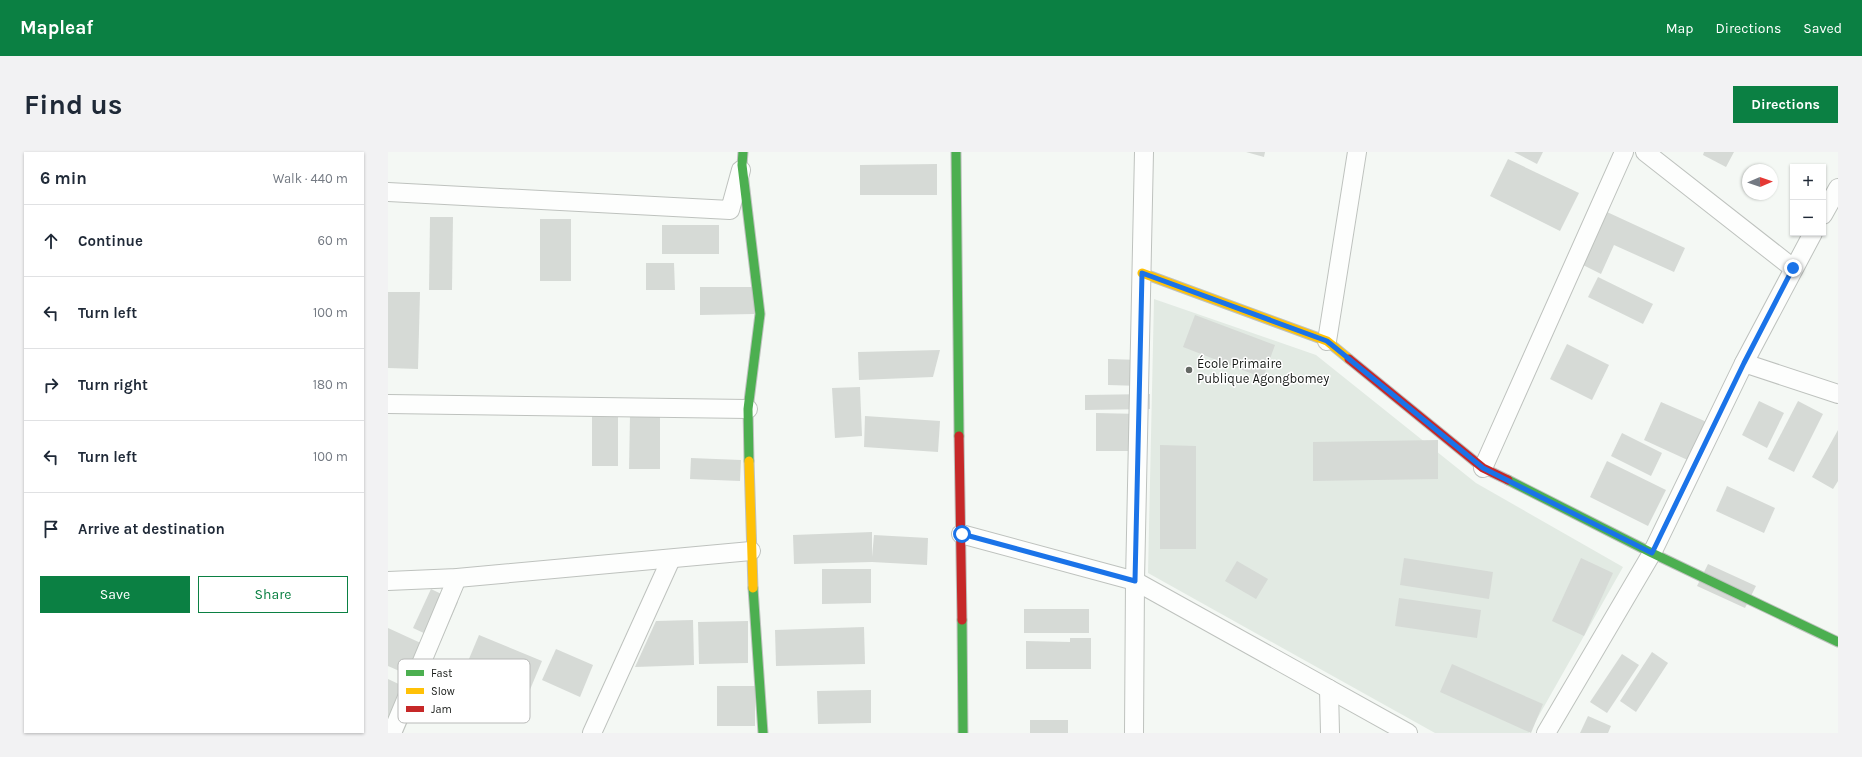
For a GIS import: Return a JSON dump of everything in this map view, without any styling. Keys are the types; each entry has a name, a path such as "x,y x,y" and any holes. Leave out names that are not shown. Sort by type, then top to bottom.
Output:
{"street":[{"path":"956,152 962,534 963,733"},
{"path":"1134,733 1135,581 1144,152"},
{"path":"1327,341 1357,152"},
{"path":"1483,468 1624,152"},
{"path":"1645,152 1793,268"},
{"path":"388,192 730,210 742,158"},
{"path":"742,158 760,314 748,409 751,551 763,733"},
{"path":"1826,210 1838,189"},
{"path":"1546,733 1652,553 1744,363 1811,236"},
{"path":"1142,273 1327,341 1483,468 1652,553 1838,642"},
{"path":"1744,363 1838,394"},
{"path":"388,404 748,409"},
{"path":"962,534 1135,581 1408,733"},
{"path":"388,581 457,578 751,551"},
{"path":"592,733 671,559"},
{"path":"423,659 457,578"},
{"path":"1329,689 1330,733"},
{"path":"392,733 398,719"}],"shaded area":[{"path":"1154,299 1316,355 1476,483 1623,567 1529,733 1435,733 1148,573"}],"building":[{"path":"1246,152 1265,152 1264,157"},
{"path":"1514,152 1543,152 1537,164"},
{"path":"1704,152 1734,152 1726,167 1703,155"},
{"path":"1508,159 1579,193 1560,231 1490,196"},
{"path":"937,164 937,195 860,195 860,165"},
{"path":"1607,212 1685,248 1674,272 1614,245 1601,274 1583,265"},
{"path":"430,217 453,217 452,290 429,290"},
{"path":"540,219 571,219 571,281 540,281"},
{"path":"662,225 719,225 719,254 662,254"},
{"path":"646,263 674,263 675,290 646,290"},
{"path":"1598,277 1653,304 1643,324 1588,297"},
{"path":"700,287 754,287 754,314 700,315"},
{"path":"388,292 420,292 418,369 388,368"},
{"path":"1195,315 1275,345 1263,378 1183,347"},
{"path":"1567,344 1609,365 1592,400 1550,379"},
{"path":"940,350 933,377 859,380 858,352"},
{"path":"1108,359 1141,360 1141,386 1108,385"},
{"path":"860,387 862,436 835,438 832,388"},
{"path":"1150,394 1150,409 1085,410 1085,395"},
{"path":"1759,401 1784,413 1767,448 1742,435"},
{"path":"1798,401 1823,414 1794,472 1768,459"},
{"path":"1661,402 1709,423 1692,462 1644,440"},
{"path":"592,407 618,407 618,466 592,466"},
{"path":"1096,413 1141,414 1141,451 1096,451"},
{"path":"630,415 660,415 660,469 629,469"},
{"path":"865,416 940,421 938,452 864,447"},
{"path":"1838,430 1838,481 1833,489 1812,477"},
{"path":"1622,433 1662,453 1651,476 1611,456"},
{"path":"1438,440 1438,479 1313,481 1313,442"},
{"path":"1160,445 1196,446 1196,549 1160,549"},
{"path":"691,458 741,460 740,481 690,479"},
{"path":"1607,461 1666,490 1648,526 1590,497"},
{"path":"1727,486 1775,508 1764,533 1716,511"},
{"path":"872,532 872,557 874,535 928,538 927,565 872,562 794,564 793,535"},
{"path":"1404,558 1493,572 1489,599 1400,585"},
{"path":"1581,558 1613,573 1584,636 1552,621"},
{"path":"1237,561 1268,579 1256,599 1225,581"},
{"path":"1708,564 1756,586 1745,608 1697,586"},
{"path":"822,569 871,569 871,603 822,604"},
{"path":"431,589 458,602 441,641 413,628"},
{"path":"1399,598 1481,610 1477,638 1395,626"},
{"path":"1024,609 1089,609 1089,633 1024,633"},
{"path":"693,620 694,665 635,667 656,621"},
{"path":"748,621 748,663 699,664 698,622"},
{"path":"864,627 865,664 776,666 775,630"},
{"path":"388,628 436,650 432,659 398,659 398,670 388,666"},
{"path":"479,635 542,661 530,690 530,659 469,659"},
{"path":"1070,638 1091,638 1091,669 1026,669 1026,641 1070,642"},
{"path":"556,649 593,665 580,697 542,680"},
{"path":"1652,652 1668,663 1636,712 1620,701"},
{"path":"1622,654 1639,665 1607,713 1590,702"},
{"path":"1452,664 1543,704 1531,733 1440,692"},
{"path":"388,679 398,684 398,723 407,723 403,733 396,733 388,729"},
{"path":"717,686 755,686 755,726 717,726"},
{"path":"871,690 871,723 818,724 817,691"},
{"path":"1588,716 1611,726 1608,733 1580,733"},
{"path":"1030,720 1068,720 1068,733 1030,733"}],"traffic: fast":[{"path":"743,152 742,165 760,314 748,409 749,461"},
{"path":"956,152 959,436"},
{"path":"1508,480 1652,553 1838,642"},
{"path":"753,588 763,733"},
{"path":"962,620 963,733"}],"traffic: slow":[{"path":"1142,273 1327,341 1349,359"},
{"path":"749,461 753,588"}],"traffic: jam":[{"path":"1349,359 1483,468 1508,480"},
{"path":"959,436 962,620"}],"place":[{"name":"École Primaire Publique Agongbomey","path":"1189,370"}],"route":[{"path":"962,534 1135,581 1142,273 1327,341 1483,468 1652,553 1744,363 1793,268"}]}
